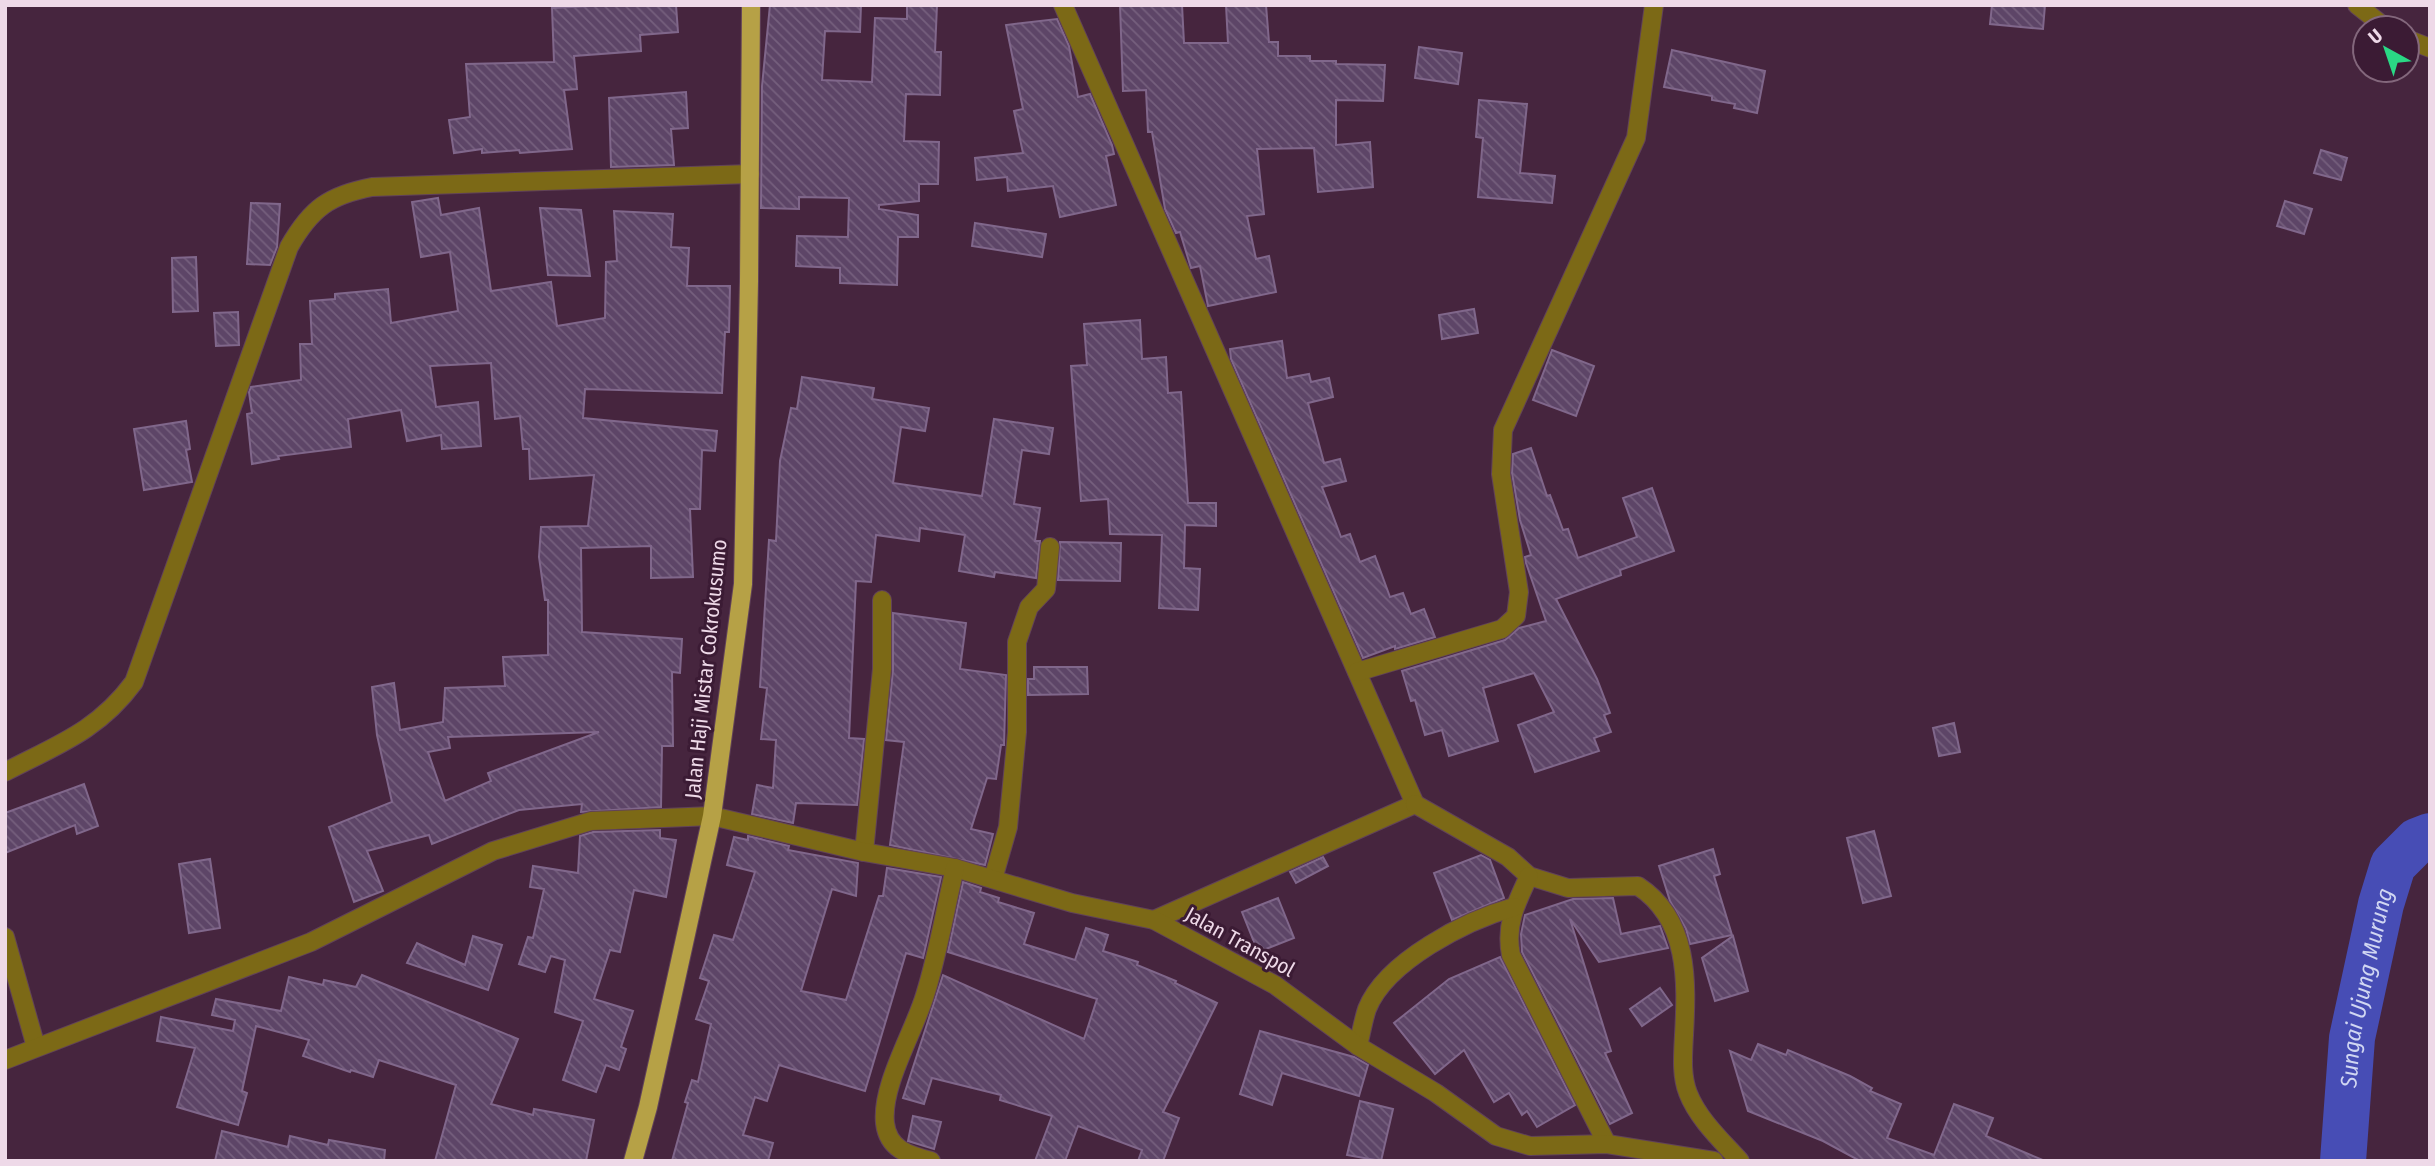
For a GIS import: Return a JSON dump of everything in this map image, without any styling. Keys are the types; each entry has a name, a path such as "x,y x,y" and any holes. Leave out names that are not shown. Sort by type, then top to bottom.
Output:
{"main road":[{"name":"Jalan Haji Mistar Cokrokusumo","path":"633,1161 648,1107 712,816 743,584 751,5"}],"street":[{"path":"1063,5 1415,804 1508,858 1529,876 1568,888 1638,886 1664,908 1676,935 1687,979 1683,1062 1689,1095 1711,1129 1740,1161"},
{"path":"1357,671 1502,629 1516,616 1519,592 1502,474 1503,430 1636,138 1654,5"},
{"path":"5,772 92,727 115,708 134,682 289,247 316,209 341,193 372,187 750,174"},
{"path":"993,879 1008,827 1017,732 1017,642 1030,607 1046,589 1050,547"},
{"path":"864,852 882,669 882,600"},
{"path":"1154,920 1415,804"},
{"name":"Jalan Transpol","path":"5,1059 311,942 493,851 591,821 712,816 864,852 954,868 1072,903 1154,920 1275,985 1358,1046 1436,1093 1496,1136 1530,1146 1607,1144 1714,1161"},
{"path":"930,1161 905,1154 890,1140 885,1123 886,1099 925,995 954,868"},
{"path":"1529,876 1514,907 1507,934 1511,954 1607,1144"},
{"path":"1358,1046 1368,1008 1398,970 1452,931 1486,915 1514,907"},
{"path":"5,937 36,1047"}],"building":[{"path":"676,5 678,32 640,35 641,51 574,56 577,89 564,90 572,149 482,153 482,149 454,153 449,120 470,117 466,64 554,62 552,8"},
{"path":"770,5 861,5 860,32 825,31 822,80 872,82 875,18 907,19 907,5 937,5 935,52 941,52 940,95 906,94 904,141 939,142 938,184 919,184 919,201 879,205 879,209 918,215 918,237 898,237 897,285 840,283 840,268 796,266 797,236 848,237 849,198 799,197 799,209 761,208 762,86"},
{"path":"1120,5 1182,5 1184,43 1228,43 1226,5 1266,5 1269,42 1278,42 1278,56 1310,56 1310,61 1336,61 1336,64 1385,65 1383,101 1336,100 1336,145 1370,142 1373,187 1318,192 1314,148 1257,149 1264,214 1247,216 1256,259 1269,256 1276,292 1208,306 1200,266 1191,268 1180,232 1176,233 1165,209 1152,132 1148,132 1146,90 1123,91"},
{"path":"1992,5 2045,5 2043,29 1990,24"},
{"path":"1057,19 1069,46 1078,97 1090,94 1112,145 1114,154 1106,156 1116,205 1060,217 1053,186 1008,191 1007,177 977,180 975,158 1023,153 1014,111 1023,109 1006,25"},
{"path":"1419,47 1462,53 1458,84 1415,78"},
{"path":"1672,50 1765,71 1757,113 1734,108 1735,104 1712,100 1712,96 1664,87"},
{"path":"686,92 688,128 671,129 674,165 611,167 609,98"},
{"path":"1479,100 1527,104 1520,173 1555,176 1552,203 1478,197 1483,138 1476,137"},
{"path":"2321,150 2347,158 2341,180 2314,173"},
{"path":"438,198 441,215 479,208 491,291 551,282 557,326 605,318 606,262 617,261 614,211 673,214 671,247 689,248 687,286 730,286 729,332 725,332 722,393 585,389 583,418 717,431 715,451 702,450 700,509 690,509 693,577 651,578 651,546 581,548 582,632 682,639 680,673 672,672 673,746 662,746 661,807 581,812 582,804 519,810 432,844 429,835 367,851 383,891 354,902 329,827 392,802 377,735 372,687 394,683 400,730 443,722 445,688 505,686 503,657 548,655 548,600 545,600 539,557 541,527 588,526 594,475 530,479 529,449 523,449 520,416 495,419 491,363 430,366 436,407 478,402 481,446 442,449 441,435 407,441 401,410 348,419 351,447 278,456 279,459 252,464 247,414 252,413 249,392 251,387 301,380 300,344 312,344 310,301 335,299 335,294 388,289 391,323 458,311 450,252 421,257 412,202","holes":["599,732 488,773 491,781 445,801 428,752 450,748 448,737"]},
{"path":"2285,201 2312,209 2304,234 2277,226"},
{"path":"251,203 280,204 277,247 270,265 247,264"},
{"path":"540,208 581,210 590,276 548,275"},
{"path":"975,223 1046,234 1042,257 972,246"},
{"path":"196,257 198,311 173,312 172,258"},
{"path":"1474,309 1478,333 1442,339 1439,315"},
{"path":"238,312 239,345 216,346 214,313"},
{"path":"1140,320 1142,359 1166,357 1168,393 1181,392 1188,503 1216,503 1216,526 1185,525 1184,568 1200,569 1198,610 1159,608 1162,535 1110,534 1108,499 1081,501 1071,366 1087,365 1084,324"},
{"path":"1282,341 1287,378 1309,374 1311,382 1329,378 1333,397 1308,403 1324,463 1340,459 1346,481 1322,487 1341,537 1350,534 1360,562 1375,556 1390,597 1403,593 1411,614 1424,609 1435,637 1395,649 1395,646 1363,658 1231,359 1230,349"},
{"path":"1552,350 1594,366 1576,416 1533,400"},
{"path":"802,377 874,388 872,399 929,408 925,431 901,427 893,483 982,496 994,419 1053,428 1049,454 1022,450 1014,504 1040,508 1035,541 1040,541 1036,578 995,572 994,577 959,571 965,535 920,528 919,541 876,535 871,582 856,581 849,738 864,739 857,805 796,803 793,823 752,814 757,785 773,788 776,740 761,739 767,688 760,687 769,540 776,541 780,461 791,408 797,409"},
{"path":"186,421 190,449 186,450 192,482 144,490 134,429"},
{"path":"1531,448 1547,496 1550,495 1563,530 1568,529 1578,558 1637,537 1623,498 1652,488 1674,551 1620,570 1621,575 1556,599 1597,679 1610,713 1604,715 1611,732 1594,738 1599,751 1535,772 1518,725 1554,712 1534,673 1483,688 1498,741 1449,756 1442,730 1425,735 1415,700 1411,701 1402,671 1505,640 1519,628 1546,621 1526,563 1525,557 1531,555 1520,520 1512,473 1513,454"},
{"path":"1060,542 1121,543 1120,581 1058,580"},
{"path":"893,613 966,623 960,669 1006,675 1004,745 1001,745 996,779 987,778 971,829 993,834 985,865 890,845 904,742 886,740 893,670"},
{"path":"1034,667 1087,667 1088,694 1028,695 1028,679 1034,679"},
{"path":"1954,723 1960,752 1939,756 1933,728"},
{"path":"84,784 98,826 77,834 75,825 5,853 5,813"},
{"path":"660,830 660,838 676,840 666,897 634,890 620,952 610,950 594,999 633,1011 621,1047 626,1049 619,1070 606,1065 596,1092 563,1080 583,1021 555,1012 565,960 551,956 545,972 519,964 528,937 533,938 544,889 530,887 533,866 578,873 580,836 593,832"},
{"path":"1874,831 1891,896 1863,903 1847,838"},
{"path":"748,836 789,846 788,850 858,863 856,896 832,889 801,991 846,1000 879,896 883,896 887,868 941,877 923,958 906,953 865,1091 779,1065 767,1101 755,1097 743,1135 773,1143 768,1161 672,1161 688,1103 685,1102 692,1080 698,1082 711,1024 696,1019 709,981 700,978 714,935 733,940 755,872 727,865 734,837 748,840"},
{"path":"1713,849 1720,874 1714,876 1732,935 1690,944 1686,929 1670,901 1659,866"},
{"path":"1481,855 1490,860 1504,898 1452,920 1434,873"},
{"path":"1323,857 1328,866 1296,883 1290,872"},
{"path":"210,859 220,928 189,933 179,864"},
{"path":"963,882 981,888 980,892 999,898 998,902 1034,913 1024,944 1075,960 1086,928 1108,935 1103,951 1138,962 1137,965 1176,981 1175,983 1217,1003 1163,1112 1179,1118 1163,1161 1138,1161 1142,1150 1078,1126 1065,1161 1035,1161 1052,1116 1000,1100 1001,1095 932,1078 924,1104 903,1098 943,975 1084,1039 1097,999 948,952"},
{"path":"1278,898 1294,938 1258,952 1242,912"},
{"path":"1613,898 1621,934 1660,926 1668,948 1599,962 1570,919 1611,1051 1605,1053 1632,1113 1610,1124 1522,952 1521,934 1525,915 1573,899"},
{"path":"473,936 502,945 488,990 407,963 417,943 465,965"},
{"path":"1733,936 1748,991 1715,1001 1702,958"},
{"path":"1500,957 1575,1105 1537,1127 1527,1111 1522,1115 1509,1093 1494,1102 1464,1050 1435,1074 1394,1023 1449,979"},
{"path":"362,975 518,1039 491,1104 533,1115 534,1109 594,1120 586,1161 435,1161 456,1085 379,1060 373,1077 351,1070 350,1072 303,1056 309,1040 256,1026 242,1091 247,1093 238,1125 177,1107 195,1048 157,1041 161,1017 233,1031 235,1020 212,1015 216,999 281,1011 289,977 323,985 324,980 356,987"},
{"path":"1660,988 1672,1005 1642,1026 1630,1009"},
{"path":"1260,1031 1354,1057 1368,1065 1359,1096 1282,1073 1272,1105 1240,1094"},
{"path":"1758,1044 1786,1055 1788,1050 1850,1076 1872,1088 1870,1091 1901,1104 1887,1138 1934,1155 1954,1104 1993,1118 1986,1136 2045,1161 1860,1161 1823,1141 1748,1111 1730,1051 1751,1060"},
{"path":"1360,1101 1393,1109 1381,1161 1347,1155"},
{"path":"913,1116 941,1122 934,1149 908,1141"},
{"path":"222,1131 288,1147 290,1136 328,1145 329,1140 385,1150 384,1161 215,1161"}],"waterway":[{"name":"Sungai Ujung Murung","path":"2343,1161 2352,1038 2381,904 2393,865 2417,841 2430,836"}]}
